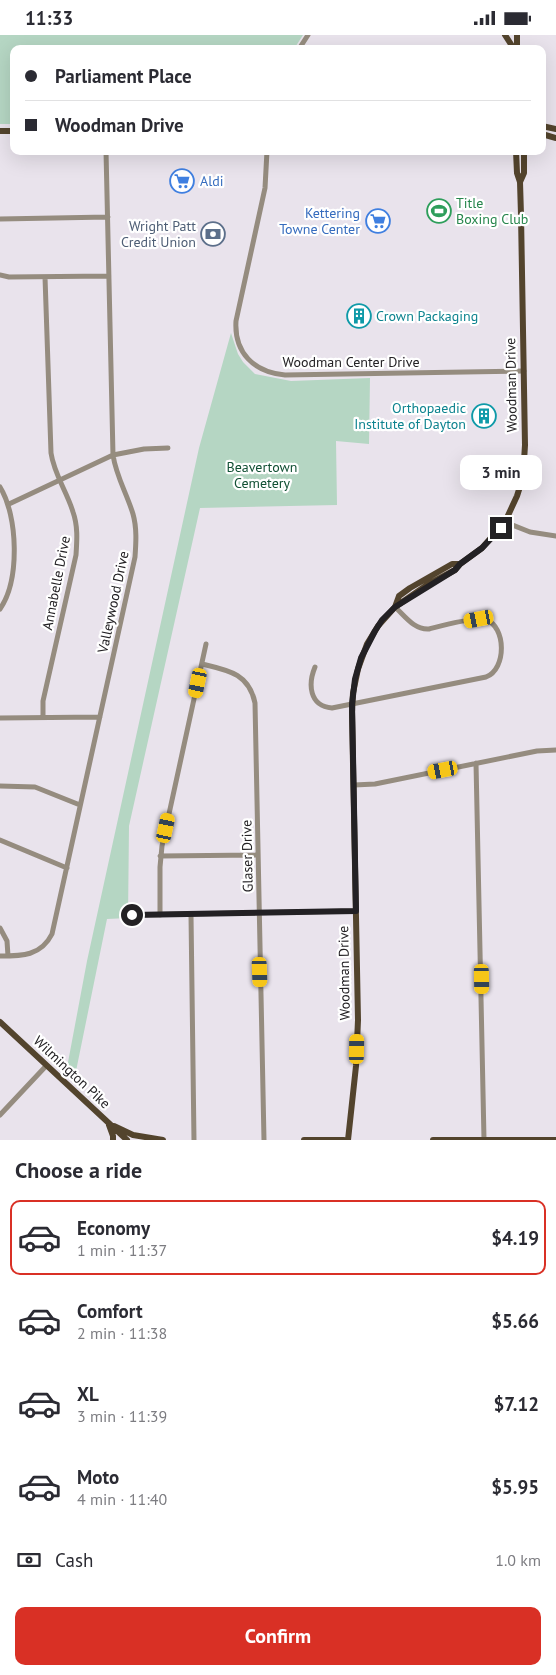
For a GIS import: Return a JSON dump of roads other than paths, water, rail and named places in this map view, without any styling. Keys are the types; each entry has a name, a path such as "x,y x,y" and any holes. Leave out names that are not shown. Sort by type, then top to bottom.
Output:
{"main road":[{"path":"505,35 513,45"},
{"name":"Woodman Drive","path":"346,1140 357,1049 352,704 355,679 361,658 375,631 395,607 399,596 452,564 460,564 482,548 506,522 517,496 524,467 524,371 520,182 516,173 516,155"},
{"name":"Woodman Drive","path":"520,182 524,173 524,155"},
{"name":"Wilmington Pike","path":"0,1022 127,1140"},
{"path":"109,1124 114,1137 113,1140"},
{"path":"109,1124 133,1135 163,1140"},
{"path":"304,1140 346,1140"},
{"path":"433,1140 556,1140"}],"street":[{"name":"Valleywood Drive","path":"0,956 23,955 36,951 46,944 54,927 134,563 136,547 133,516 116,473 114,455 106,155"},
{"name":"Woodman Center Drive","path":"267,155 265,188 236,321 238,341 243,353 252,363 268,372 291,375 524,371"},
{"path":"0,219 108,217"},
{"path":"0,275 45,277 109,276"},
{"name":"Annabelle Drive","path":"43,717 43,701 76,555 77,539 74,514 54,467 51,453 45,277"},
{"path":"9,504 114,455 144,449 168,449"},
{"path":"0,487 9,504 12,521 13,577 9,591 0,609"},
{"path":"506,522 530,532 556,535"},
{"path":"315,667 311,684 312,695 317,702 328,707 352,704 486,677 496,670 500,659 499,634 491,622 479,619 421,629 395,607"},
{"path":"160,915 160,856 206,644"},
{"name":"Glaser Drive","path":"202,664 235,673 246,682 254,696 264,1140"},
{"path":"0,718 100,717"},
{"path":"354,785 375,784 537,751 556,750"},
{"path":"476,763 484,1139"},
{"path":"0,786 34,787 80,805"},
{"path":"0,840 67,868"},
{"path":"160,856 258,855"},
{"path":"132,915 356,911"},
{"path":"191,915 194,1140"},
{"path":"0,928 7,941 8,956"},
{"path":"0,1115 46,1066"}],"place":[{"name":"Aldi","path":"182,181"},
{"name":"Title Boxing Club","path":"439,211"},
{"name":"Kettering Towne Center","path":"378,221"},
{"name":"Wright Patt Credit Union","path":"213,234"},
{"name":"Crown Packaging","path":"359,316"},
{"name":"Orthopaedic Institute of Dayton","path":"484,416"}],"park label":[{"name":"Beavertown Cemetery","path":"262,476"}]}
